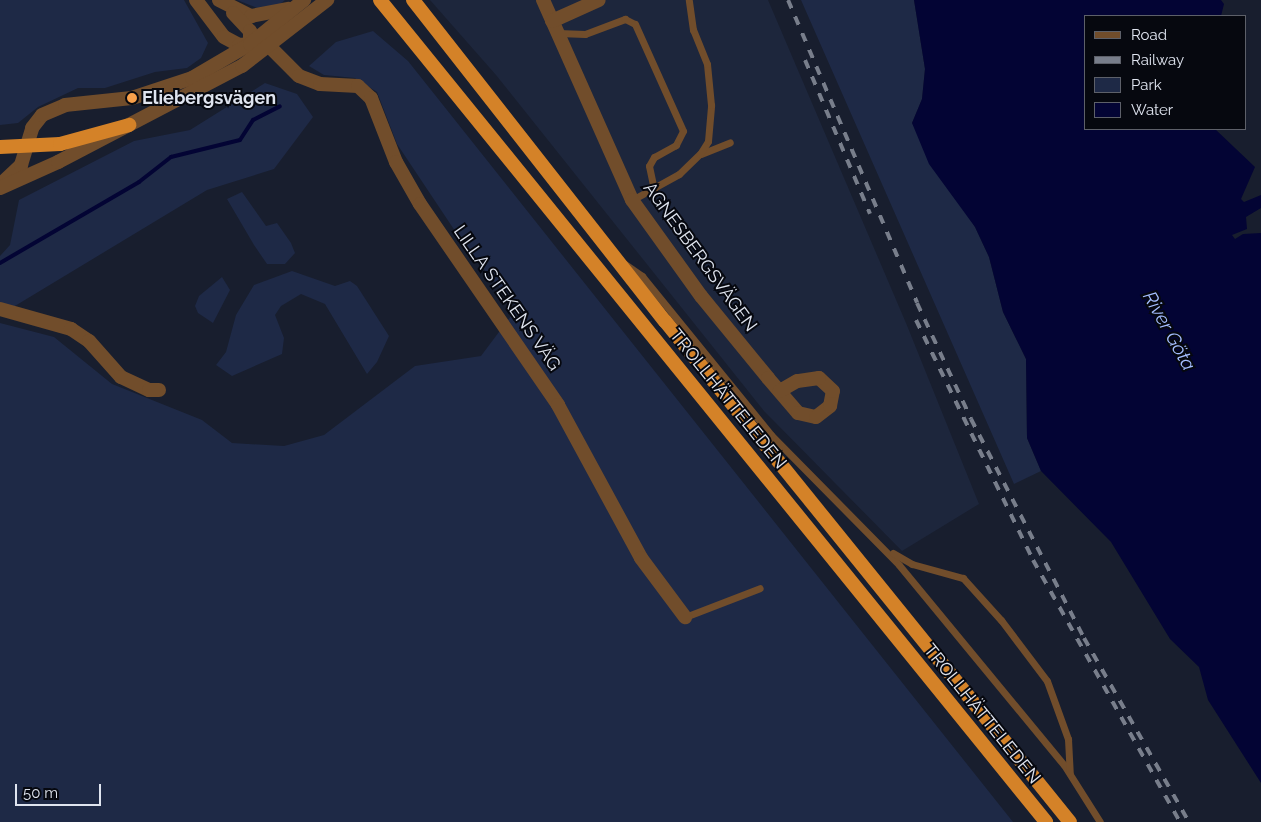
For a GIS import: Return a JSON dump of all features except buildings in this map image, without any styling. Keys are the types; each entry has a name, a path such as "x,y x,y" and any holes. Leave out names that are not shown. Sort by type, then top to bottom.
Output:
{"highway":[{"name":"TROLLHÄTTELEDEN","path":"380,0 1046,822"},
{"name":"TROLLHÄTTELEDEN","path":"413,0 616,259 1070,822"},
{"path":"0,147 27,148 60,144 129,125"}],"street":[{"path":"196,0 224,37 239,46 250,44 269,46"},
{"path":"218,0 246,26 252,38 250,44"},
{"path":"218,0 252,16 269,15 300,4"},
{"path":"0,188 214,82 269,46 326,0"},
{"name":"AGNESBERGSVÄGEN","path":"543,0 632,200 702,296 780,391"},
{"path":"555,27 599,0"},
{"path":"0,184 21,165 36,122 50,110 155,92 192,78 250,44 300,4"},
{"name":"LILLA STEKENS VÄG","path":"269,46 299,76 320,84 358,86 371,98 396,162 420,204 558,405 641,558 686,617"},
{"path":"0,309 71,329 89,341 121,377 148,390 159,390"}],"lane":[{"path":"632,200 679,174 700,154 708,141 711,105 706,64 693,30 689,0"},
{"path":"555,27 585,34 625,19 635,24 683,131 676,145 654,156 649,166 654,188"},
{"path":"700,154 730,142"},
{"path":"616,259 637,270 771,435 881,544 1070,774 1100,822"},
{"path":"881,544 906,562 963,578 980,596 1046,681 1068,739 1070,774"},
{"path":"686,617 760,588"}],"shaded area":[{"path":"430,0 768,0 906,323 979,504 902,551 764,411 496,75"}],"green space":[{"path":"0,0 184,0 208,43 201,58 187,68 155,72 105,88 78,88 38,107 18,123 0,125"},
{"path":"237,0 285,0 278,6 260,9"},
{"path":"801,0 914,0 925,69 922,99 912,123 975,227 989,257 1003,312 1026,359 1027,438 1041,471 1014,484"},
{"path":"373,31 408,61 1013,822 0,822 0,323 54,337 112,384 202,420 232,443 284,446 324,435 415,366 481,356 517,308 469,252 397,144 377,92 355,78 324,75 309,66 336,42"},
{"path":"265,83 297,94 313,117 274,169 207,190 0,315 0,256 10,245 19,200 134,141 190,130"},
{"path":"242,192 266,226 277,223 291,243 295,253 285,264 267,264 254,245 227,199"},
{"path":"292,271 335,286 350,281 357,286 389,336 377,362 367,374 325,304 301,294 281,306 275,315 284,338 282,354 232,376 216,365 226,352 236,315 254,285"},
{"path":"222,277 230,290 213,323 198,313 195,306 199,296"}],"water":[{"name":"River Göta","path":"914,0 1221,0 1224,4 1221,15 1084,15 1084,130 1216,130 1255,167 1241,199 1244,202 1261,195 1261,208 1246,217 1247,229 1232,235 1235,239 1243,234 1261,233 1261,783 1208,700 1199,667 1170,639 1111,542 1041,471 1027,438 1026,359 1003,312 989,257 975,227 929,164 912,123 922,99 925,69"}],"waterway":[{"path":"0,263 139,182 171,157 240,140 253,120 280,106"}],"railway":[{"path":"788,0 917,303 971,419 1084,638 1189,822"},
{"path":"805,60 870,214"},
{"path":"916,320 1033,560 1180,822"}],"place":[{"name":"Eliebergsvägen","path":"132,98"}]}
